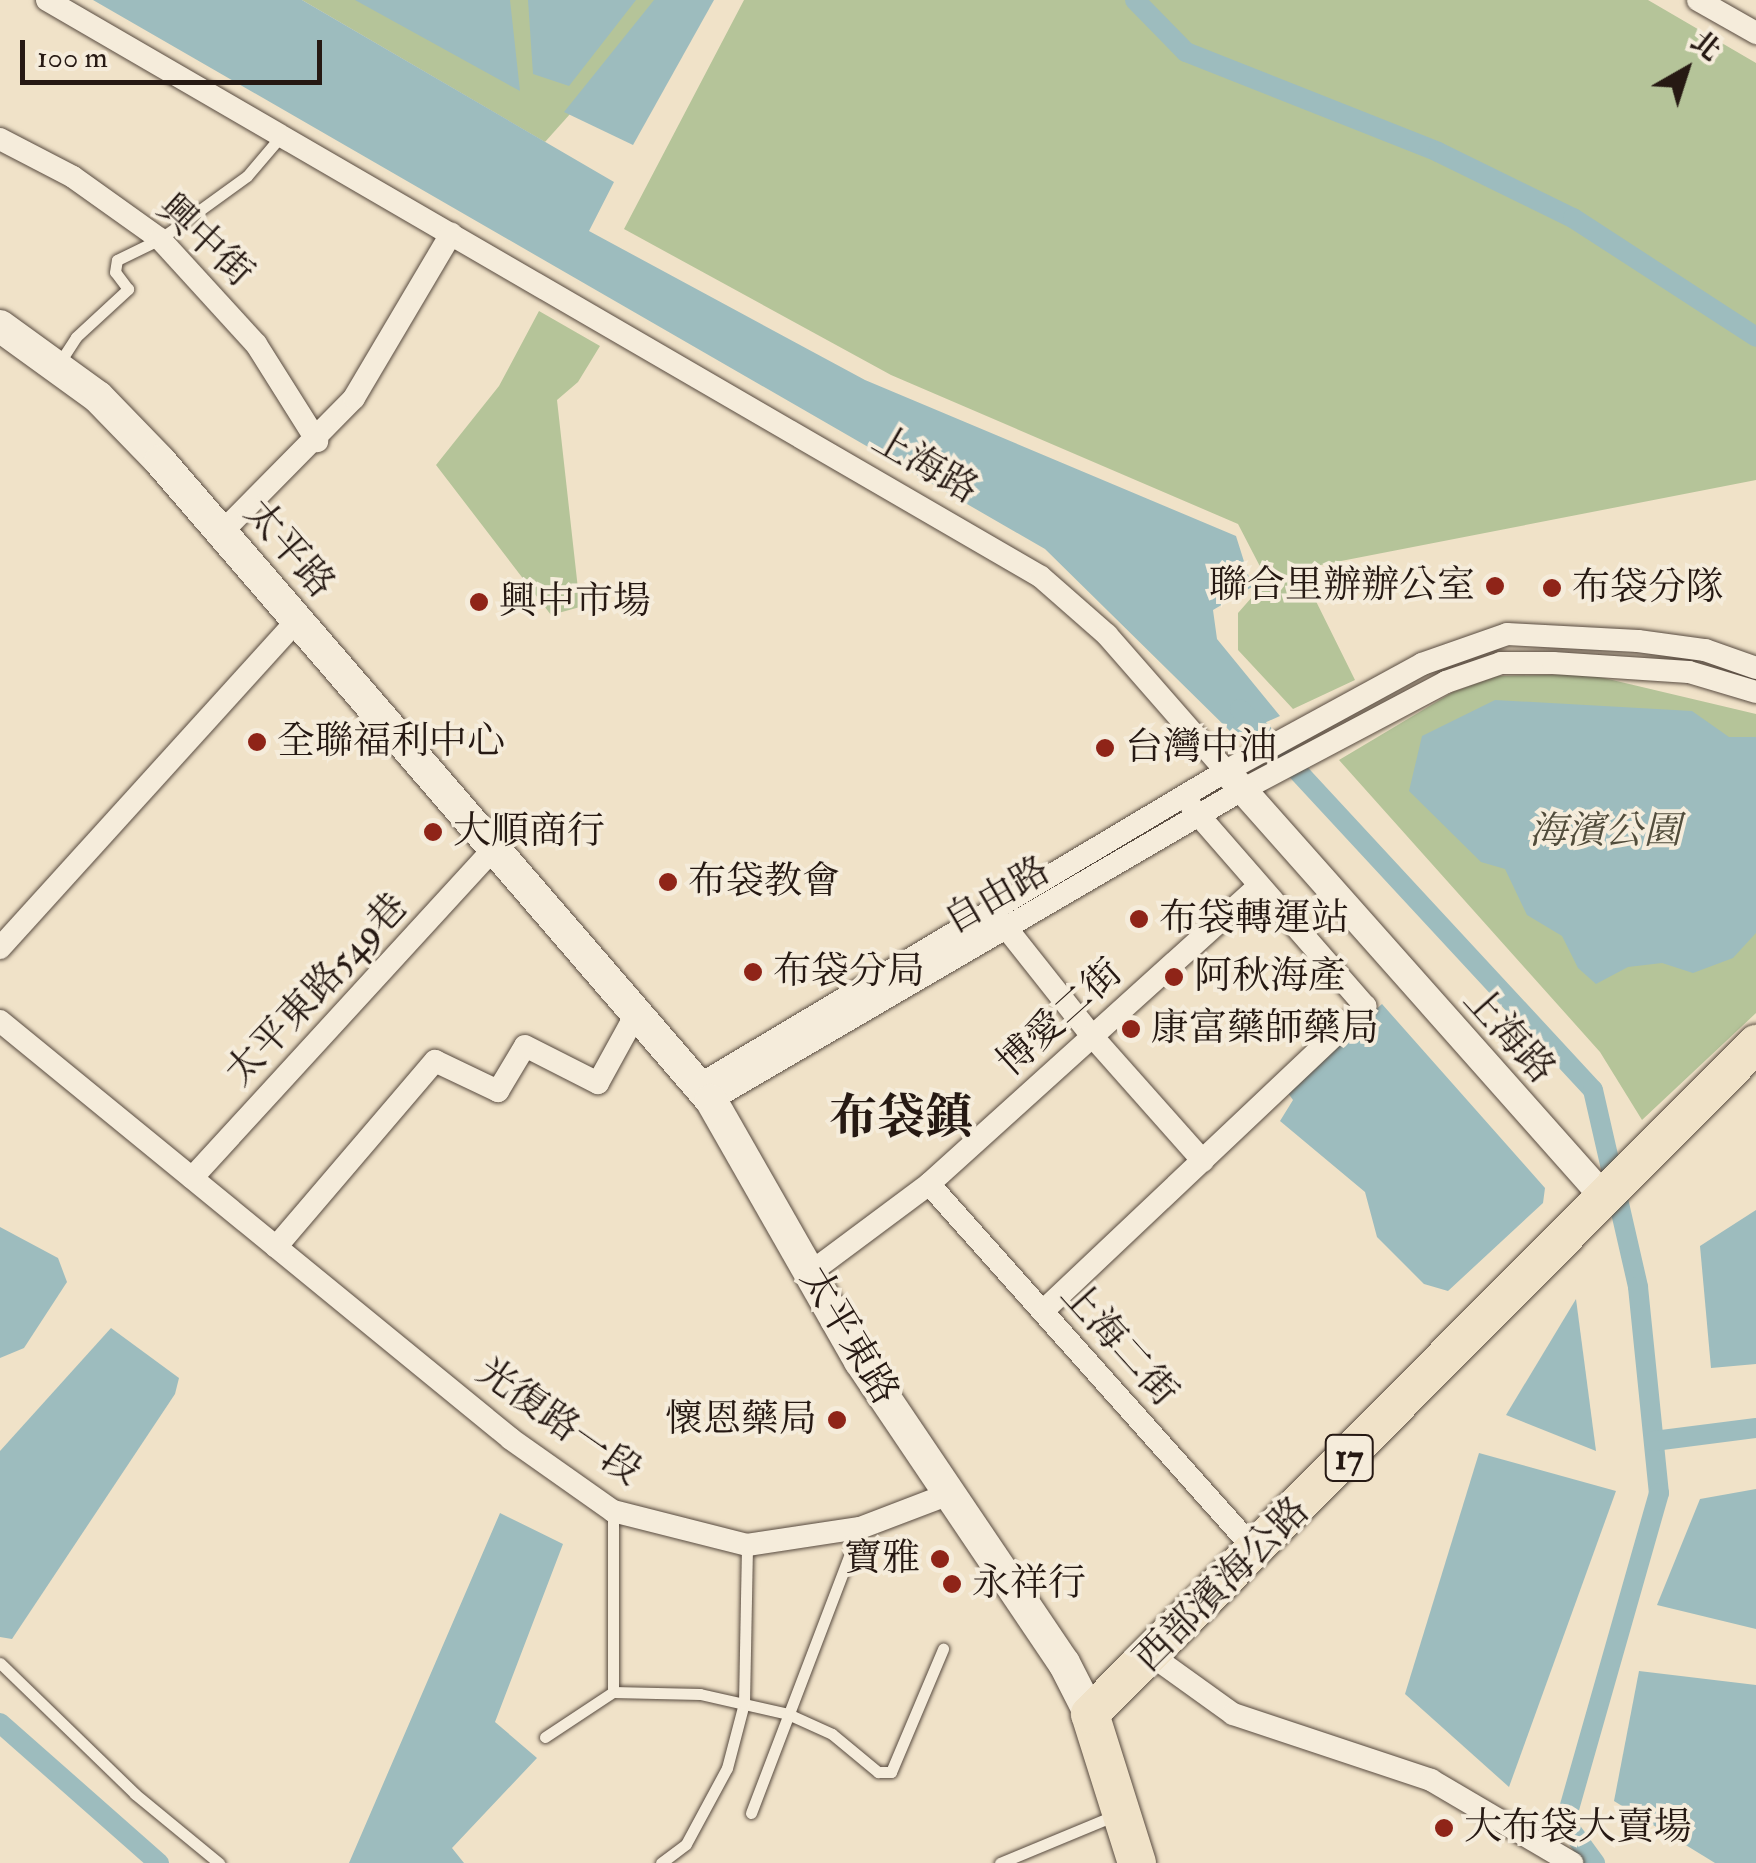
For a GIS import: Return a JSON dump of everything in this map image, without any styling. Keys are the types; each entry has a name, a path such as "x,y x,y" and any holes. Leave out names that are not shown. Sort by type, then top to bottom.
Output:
{"main road":[{"name":"太平路","path":"0,326 98,397 222,532 494,849"},
{"name":"太平東路","path":"494,849 705,1092 860,1361 1064,1663 1090,1714 1138,1863"},
{"name":"17","path":"1604,1197 1756,1044"},
{"name":"西部濱海公路","path":"1090,1714 1257,1552 1604,1197"}],"street":[{"name":"上海路","path":"47,0 1041,577 1107,635 1245,775 1604,1197"},
{"path":"1698,0 1756,34"},
{"name":"興中街","path":"0,139 72,177 160,239 256,344 317,441"},
{"path":"222,532 317,441 354,398 450,234"},
{"path":"0,948 297,620"},
{"path":"1245,775 1307,727 1422,664 1507,634 1706,650 1756,668"},
{"path":"1245,775 1321,747 1446,682 1501,662 1689,672 1756,692"},
{"name":"自由路","path":"705,1092 1002,922 1245,775"},
{"path":"1043,1311 1365,1006 1192,809"},
{"name":"太平東路549巷","path":"192,1178 494,849"},
{"name":"博愛二街","path":"811,1272 929,1184 1092,1036 1253,879"},
{"path":"1002,922 1092,1036 1204,1161"},
{"path":"276,1247 434,1061 498,1091 525,1046 598,1083 636,1014"},
{"name":"光復路一段","path":"0,1020 511,1439 613,1511 747,1545 860,1528 949,1494"},
{"name":"上海二街","path":"929,1184 1257,1552"},
{"path":"1151,1655 1233,1714 1431,1780 1572,1863"}],"lane":[{"path":"58,365 76,337 128,289 115,272 116,260 160,239 248,176 280,136"},
{"path":"613,1511 613,1692"},
{"path":"751,1813 860,1528"},
{"path":"661,1863 686,1844 728,1768 744,1703 747,1545"},
{"path":"545,1737 613,1692 700,1694 788,1714 832,1734 878,1772 891,1772 942,1650"},
{"path":"0,1663 135,1794 220,1863"},
{"path":"1000,1863 1120,1814"}],"green space":[{"path":"302,0 672,0 545,142"},
{"path":"744,0 1648,0 1756,63 1756,480 1300,569 1355,680 1293,709 1238,650 1238,613 1267,580 1238,524 891,375 624,229"},
{"path":"539,311 600,346 578,382 557,400 580,607 551,615 436,465 499,386"},
{"name":"海濱公園","path":"1587,674 1756,714 1756,1013 1642,1120 1600,1052 1339,760 1453,692 1498,676"}],"water":[{"path":"93,0 302,0 614,182 589,231 865,380 1236,536 1252,587 1213,610 1217,639 1280,716 1235,736 1045,549"},
{"path":"355,0 510,0 520,91"},
{"path":"528,0 636,0 569,86 533,74"},
{"path":"654,0 714,0 633,145 564,112"},
{"name":"海濱公園","path":"1495,700 1692,711 1729,737 1756,737 1756,933 1733,958 1693,973 1662,963 1628,967 1596,984 1578,968 1562,936 1527,915 1505,869 1481,862 1409,791 1422,736"},
{"path":"1382,1004 1545,1188 1543,1203 1448,1291 1424,1284 1377,1237 1365,1192 1280,1121 1293,1100 1285,1089"},
{"path":"1756,1210 1756,1364 1711,1368 1700,1246"},
{"path":"0,1227 58,1258 67,1282 24,1348 0,1358"},
{"path":"1576,1299 1596,1451 1506,1415"},
{"path":"111,1328 179,1378 175,1394 12,1639 0,1637 0,1451"},
{"path":"1479,1453 1616,1491 1509,1787 1405,1694"},
{"path":"1756,1489 1756,1629 1657,1605 1700,1499"},
{"path":"500,1513 563,1544 495,1722 537,1758 452,1848 464,1863 349,1863"},
{"path":"1639,1671 1756,1685 1756,1863 1715,1863 1614,1801"}],"waterway":[{"path":"1135,0 1186,52 1438,152 1573,218 1756,337"},
{"path":"1240,709 1593,1090 1638,1287 1659,1493 1565,1822 1595,1863"},
{"path":"1654,1441 1756,1428"},
{"path":"0,1723 159,1863"}],"place":[{"name":"聯合里辦辦公室","path":"1495,586"},
{"name":"布袋分隊","path":"1552,588"},
{"name":"興中市場","path":"479,602"},
{"name":"全聯福利中心","path":"257,742"},
{"name":"台灣中油","path":"1105,748"},
{"name":"大順商行","path":"433,832"},
{"name":"布袋教會","path":"668,882"},
{"name":"布袋轉運站","path":"1139,919"},
{"name":"布袋分局","path":"753,972"},
{"name":"阿秋海產","path":"1174,977"},
{"name":"康富藥師藥局","path":"1131,1029"},
{"name":"懷恩藥局","path":"837,1420"},
{"name":"寶雅","path":"940,1559"},
{"name":"永祥行","path":"952,1584"},
{"name":"大布袋大賣場","path":"1444,1828"}],"district":[{"name":"布袋鎮","path":"901,1119"}]}
